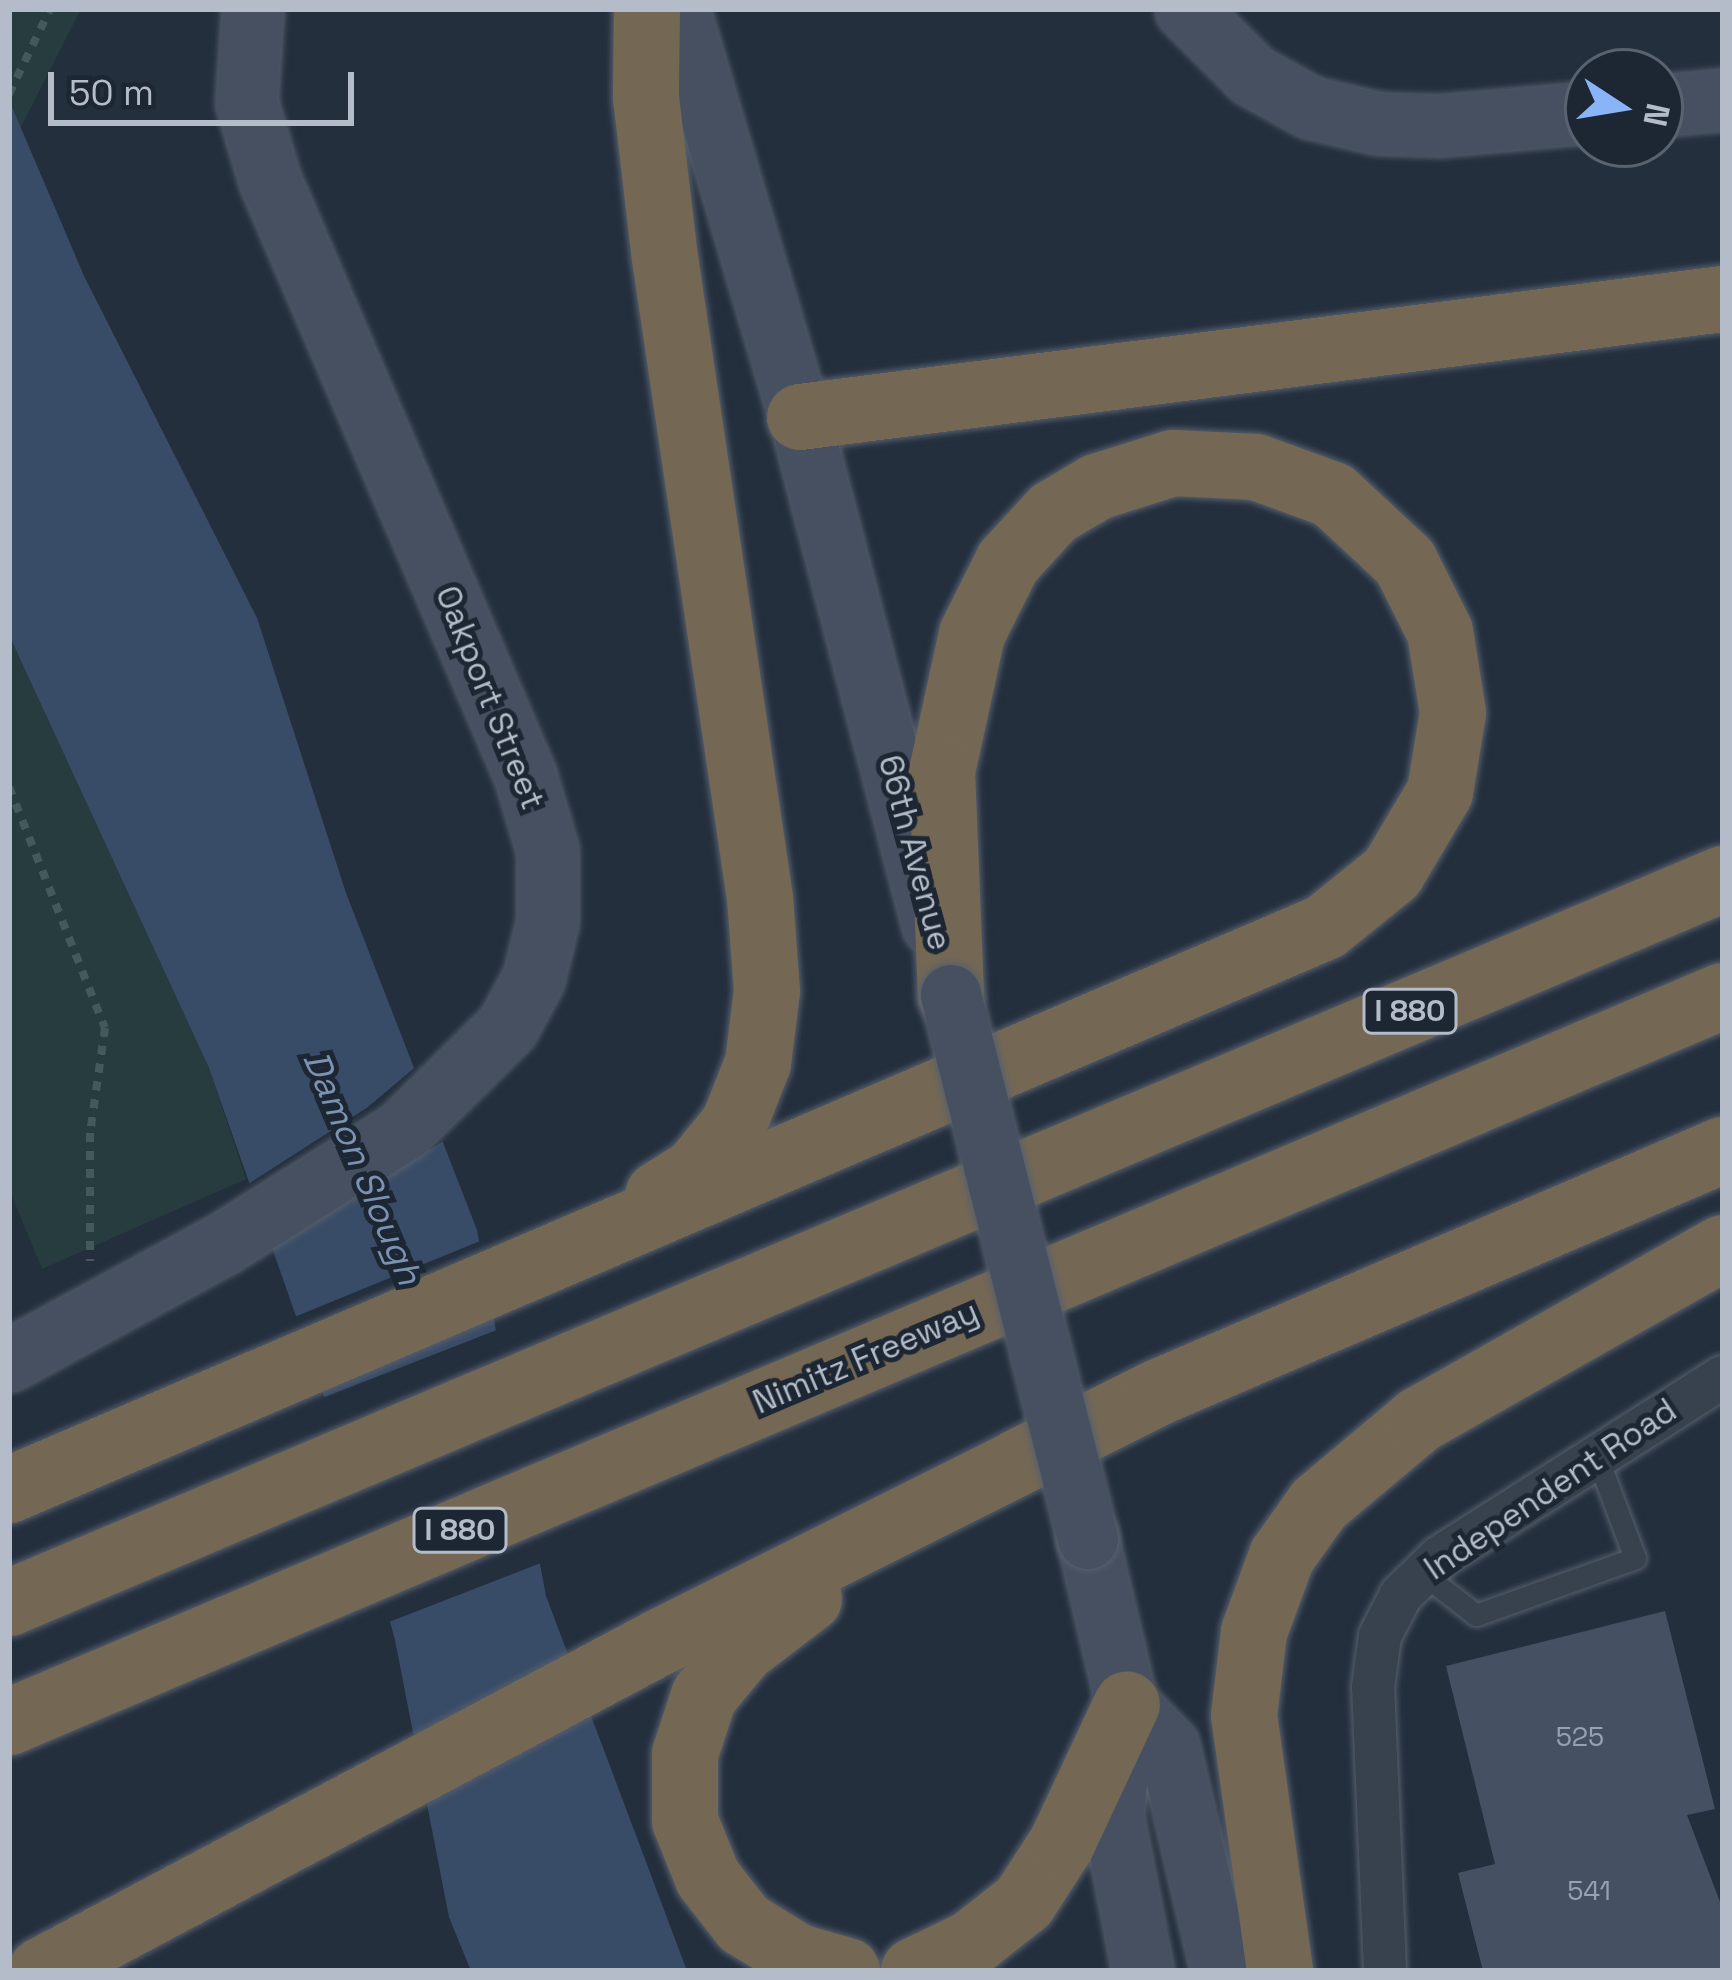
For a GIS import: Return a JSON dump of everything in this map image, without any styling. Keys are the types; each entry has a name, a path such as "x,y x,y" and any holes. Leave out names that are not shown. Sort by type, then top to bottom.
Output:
{"highway":[{"path":"554,1258 697,1171 734,1124 758,1064 767,991 760,898 665,258 646,98 647,9"},
{"path":"800,417 1723,299"},
{"path":"9,1490 1325,927 1391,873 1440,792 1453,713 1440,632 1405,562 1333,495 1256,467 1173,463 1082,496 1053,513 1008,562 972,634 942,772 951,995"},
{"name":"I 880","path":"9,1603 1723,879"},
{"name":"Nimitz Freeway","path":"9,1721 1723,996"},
{"path":"41,1971 661,1642 1159,1391 1723,1150"},
{"path":"1280,1971 1244,1716 1254,1632 1282,1556 1319,1504 1419,1420 1723,1248"},
{"path":"848,1971 798,1958 744,1924 708,1877 685,1820 686,1754 704,1696 743,1649 934,1502"},
{"path":"914,1971 972,1943 1024,1902 1062,1843 1127,1704"}],"street":[{"name":"Oakport Street","path":"9,1360 334,1180 465,1077 508,1027 535,979 548,922 548,851 526,777 270,180 247,103 254,9"},
{"name":"66th Avenue","path":"679,9 800,417 1088,1539 1127,1704 1113,1816 1143,1971"},
{"path":"1186,9 1253,76 1311,108 1378,124 1440,126 1564,114"},
{"path":"1684,104 1723,100"},
{"name":"Independent Road","path":"1385,1971 1372,1687 1380,1636 1400,1594 1423,1573 1723,1377"},
{"path":"1127,1704 1169,1747 1222,1971"}],"lane":[{"path":"1423,1573 1476,1615 1635,1558 1597,1457"}],"path":[{"path":"9,94 50,9"},
{"path":"9,787 105,1028 90,1133 94,1212 85,1249 111,1306"}],"green space":[{"path":"9,9 81,9 9,150"},
{"path":"9,635 209,1068 246,1179 42,1269 9,1189"}],"water":[{"name":"Damon Slough","path":"9,100 84,276 257,618 346,893 477,1230 546,1596 687,1971 471,1971 449,1917 395,1640 344,1453 209,1068 9,635"}],"pier":[{"path":"420,1063 448,1138 264,1254 242,1188 368,1107"},
{"path":"485,1239 497,1303 310,1380 287,1320"},
{"path":"502,1328 546,1561 384,1624 317,1400"}],"building":[{"path":"1665,1611 1715,1809 1687,1815 1723,1910 1723,1971 1483,1971 1458,1873 1495,1864 1446,1666"}]}
